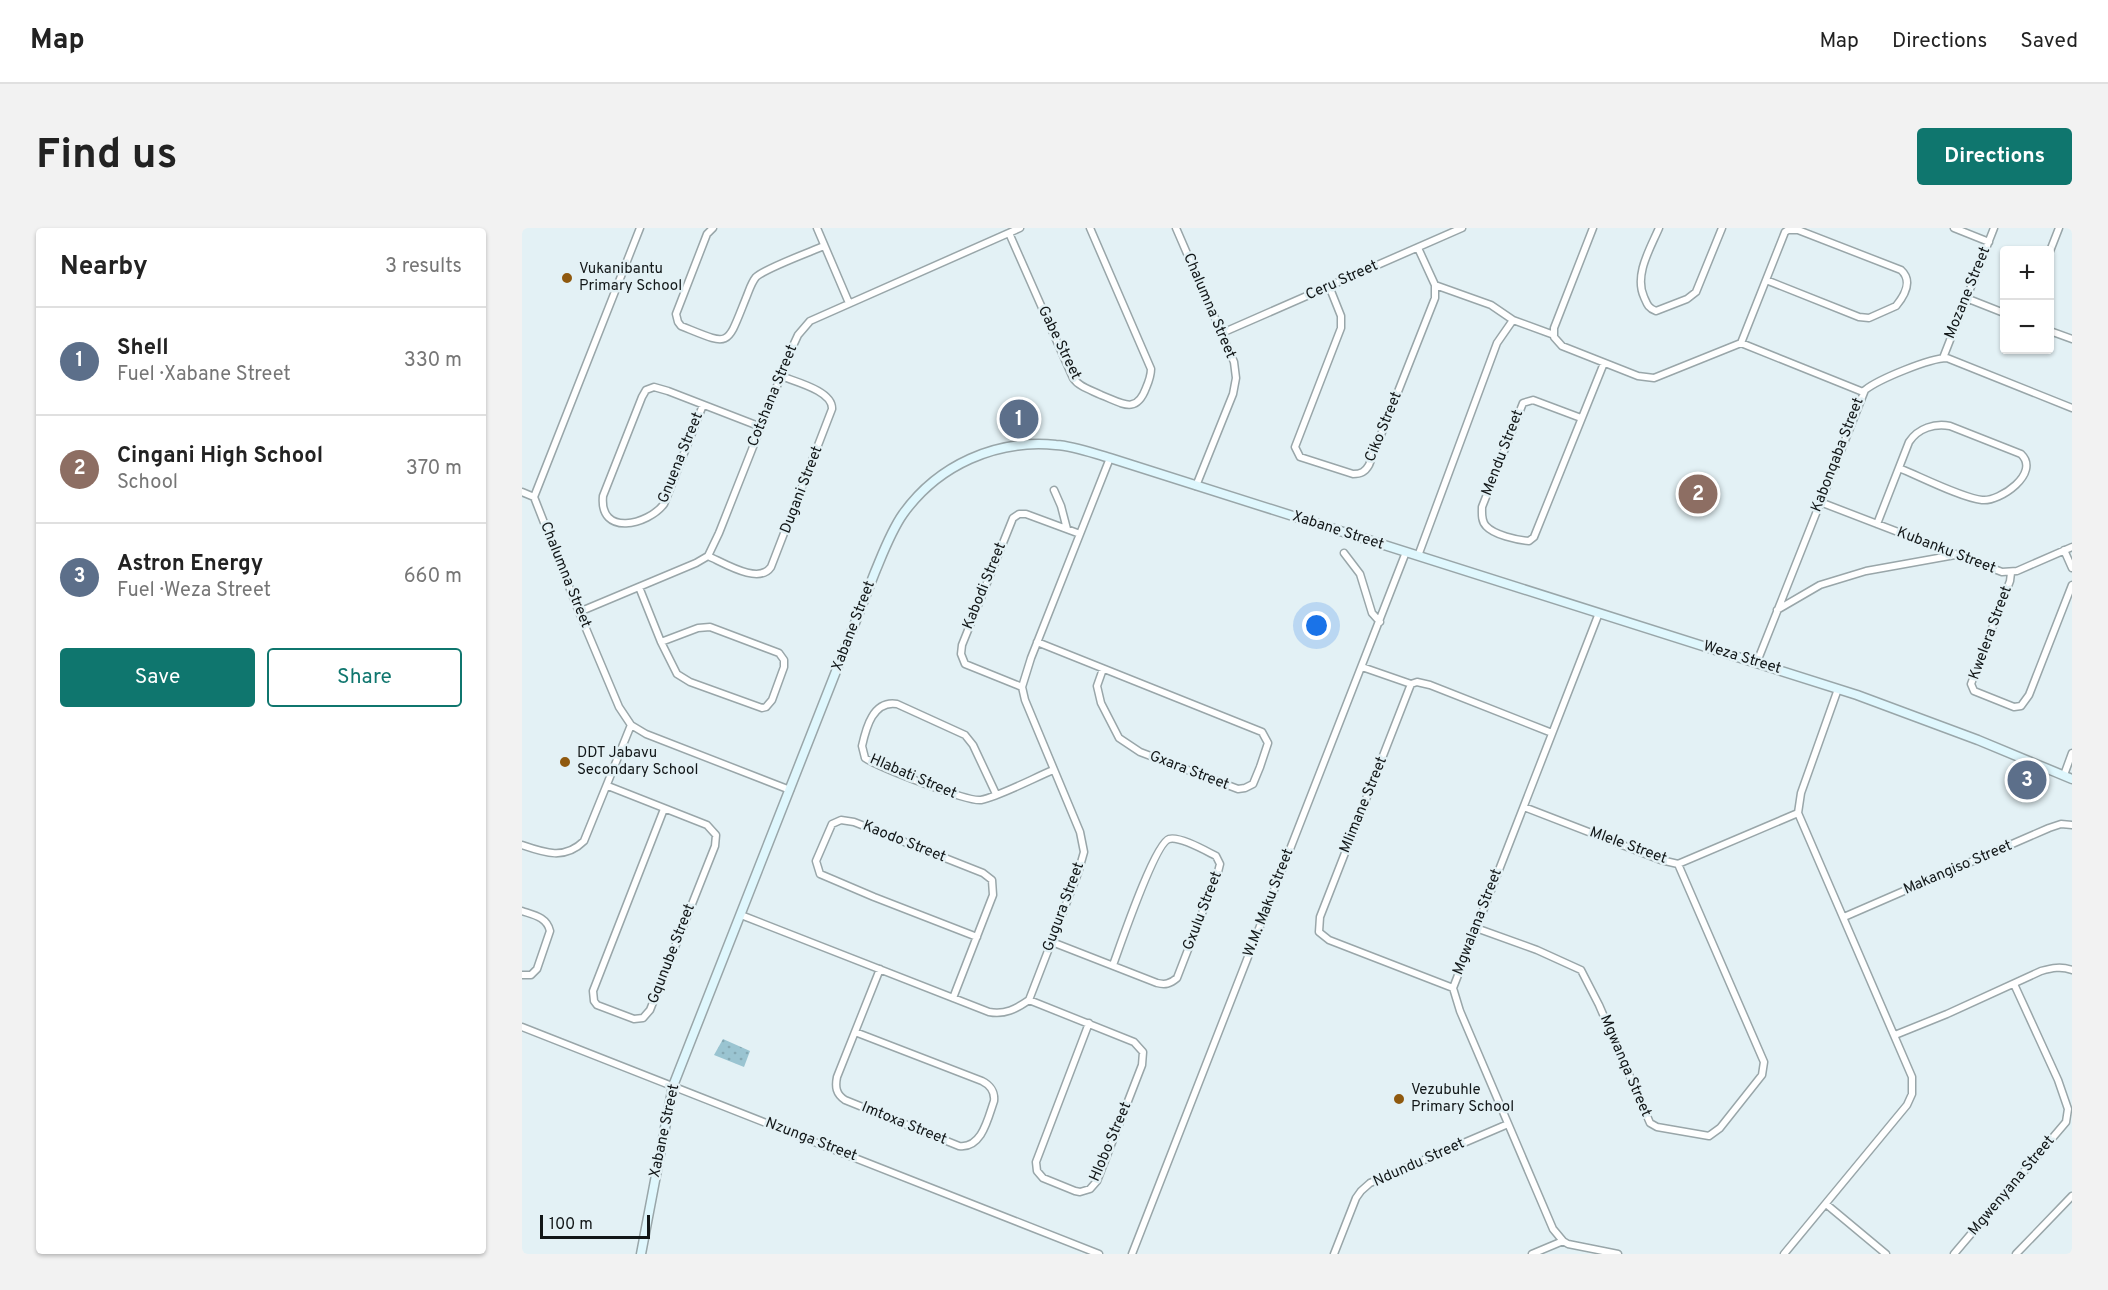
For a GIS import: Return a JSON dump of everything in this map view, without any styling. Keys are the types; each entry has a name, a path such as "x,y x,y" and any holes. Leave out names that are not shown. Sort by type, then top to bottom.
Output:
{"street":[{"path":"522,492 534,497 640,228"},
{"path":"713,228 707,234 676,314 681,326 718,340 727,338 733,331 751,286 758,275 824,246"},
{"path":"817,228 849,303"},
{"name":"Cotshana Street","path":"708,556 792,348 810,321 1020,228"},
{"name":"Gabe Street","path":"1009,233 1073,378 1086,388 1127,405 1134,405 1142,398 1151,376 1151,369 1090,228"},
{"name":"Chalumna Street","path":"1176,228 1234,362 1236,378 1233,394 1196,486"},
{"name":"Ceru Street","path":"1222,333 1462,228"},
{"path":"1593,228 1554,328 1557,342 1562,346 1638,376 1654,378 1741,343 1863,392"},
{"path":"1659,228 1639,283 1648,306 1656,311 1687,299 1696,292 1722,228"},
{"path":"1954,228 1989,242"},
{"name":"Mozane Street","path":"1943,358 1994,228"},
{"path":"2051,246 2059,228"},
{"path":"1741,343 1785,232 1792,229 1901,270 1908,282 1896,306 1866,318 1766,280"},
{"path":"1418,248 1435,285 1491,305 1513,320 1554,335"},
{"name":"Ciko Street","path":"1329,286 1341,316 1341,328 1295,447 1300,457 1356,474 1363,472 1369,465 1432,306 1436,292 1435,285"},
{"path":"1966,298 2000,311"},
{"path":"1418,556 1497,343 1513,320"},
{"path":"2054,333 2072,339"},
{"path":"1943,358 2072,408"},
{"name":"Kabonqaba Street","path":"1756,662 1863,392 1868,387 1884,380 1935,359 1943,358"},
{"name":"Mendu Street","path":"1581,418 1533,400 1523,403 1482,507 1485,525 1492,531 1529,541 1534,537 1604,363"},
{"name":"Dugani Street","path":"708,556 755,575 764,574 771,567 833,404 828,396 780,376"},
{"name":"Gnuena Street","path":"703,405 664,504 656,513 632,523 613,521 604,507 603,496 646,390 659,388 761,427"},
{"path":"1876,524 1899,468 1912,437 1927,428 1938,425 1950,426 2021,454 2026,459 2027,465 2015,488 1984,500 1960,493 1899,468"},
{"name":"Xabane Street","path":"641,1254 673,1086 891,534 903,514 919,495 960,463 984,453 1011,446 1058,445 1110,458 1406,552"},
{"path":"1022,687 1110,458"},
{"path":"1054,490 1067,529"},
{"name":"Chalumna Street","path":"534,497 619,707 631,725"},
{"name":"Kubanku Street","path":"1820,502 2000,572 2011,573 2072,547"},
{"name":"Kabodi Street","path":"1022,687 969,667 962,658 962,645 1013,518 1019,514 1026,514 1080,534"},
{"path":"2064,550 2072,568"},
{"name":"Weza Street","path":"1406,552 1838,689 1978,740 2068,777"},
{"name":"W.M. Maku Street","path":"1132,1254 1406,552"},
{"path":"1344,553 1360,574 1372,613 1380,622"},
{"path":"1777,610 1820,585 1866,571 1956,555"},
{"path":"579,612 708,556"},
{"name":"Kwelera Street","path":"2011,573 1971,684 1974,691 2014,707 2021,706 2029,695 2072,585"},
{"path":"639,587 662,642 674,670 681,678 758,708 769,704 784,667 784,660 779,653 710,627 698,628 662,642"},
{"name":"Mgwalana Street","path":"1563,1241 1549,1220 1457,1005 1453,988 1599,613"},
{"name":"Gxara Street","path":"1038,642 1262,732 1266,737 1268,748 1253,784 1238,789 1127,745 1114,729 1098,694 1098,681 1103,669"},
{"path":"1362,667 1411,684 1417,682 1430,685 1552,733"},
{"name":"Mlimane Street","path":"1411,684 1318,926 1323,936 1329,940 1453,988"},
{"name":"Gugura Street","path":"1022,687 1028,709 1080,832 1084,852 1029,1000"},
{"path":"1784,1254 1910,1100 1912,1077 1798,813 1801,793 1838,689"},
{"name":"Hlabati Street","path":"996,794 973,745 965,735 897,704 886,704 877,709 862,746 862,752 870,761 965,799 978,801 996,794 1053,770"},
{"path":"522,845 545,854 555,855 575,849 588,835 631,725 646,734 790,790"},
{"path":"2068,777 2072,753"},
{"name":"Gqunube Street","path":"608,786 707,825 714,831 716,840 650,1010 643,1018 634,1019 597,1005 593,991 664,809"},
{"name":"Mlele Street","path":"1524,807 1661,860 1678,864 1798,813"},
{"name":"Kaodo Street","path":"953,998 977,937 994,890 992,880 988,876 854,822 841,820 832,824 816,861 820,874 977,937"},
{"name":"Makangiso Street","path":"1844,917 2049,828 2063,824 2072,825"},
{"name":"Gxulu Street","path":"1052,942 1157,983 1168,984 1177,978 1218,872 1220,864 1216,856 1179,840 1170,839 1162,843 1153,860 1113,965"},
{"name":"Mgwanqa Street","path":"1476,928 1581,969 1650,1123 1665,1129 1709,1136 1720,1128 1762,1075 1764,1062 1678,864"},
{"path":"522,911 544,919 550,931 537,969 531,975 522,975"},
{"path":"741,915 996,1014 1012,1011 1029,1000"},
{"path":"1895,1035 2052,968 2072,970"},
{"name":"Imtoxa Street","path":"855,1032 990,1086 994,1101 978,1140 969,1146 959,1146 840,1097 836,1089 837,1077 880,969"},
{"name":"Mgwenyana Street","path":"1954,1254 2066,1122 2068,1114 2058,1080 2014,984"},
{"name":"Hlobo Street","path":"1029,1000 1089,1023 1138,1044 1144,1056 1096,1182 1090,1189 1080,1192 1043,1178 1037,1171 1036,1162 1089,1023"},
{"name":"Nzunga Street","path":"522,1027 1099,1254"},
{"name":"Ndundu Street","path":"1334,1254 1356,1198 1370,1183 1508,1124"},
{"path":"2016,1254 2072,1196"},
{"path":"1826,1204 1886,1254"},
{"path":"1532,1254 1563,1241 1618,1254"}],"shaded area":[{"path":"723,1039 750,1051 744,1067 714,1055"}],"place":[{"name":"Vukanibantu Primary School","path":"567,278"},
{"name":"Shell","path":"1019,419"},
{"name":"Cingani High School","path":"1698,494"},
{"name":"DDT Jabavu Secondary School","path":"565,762"},
{"name":"Astron Energy","path":"2027,780"},
{"name":"Vezubuhle Primary School","path":"1399,1099"}]}
